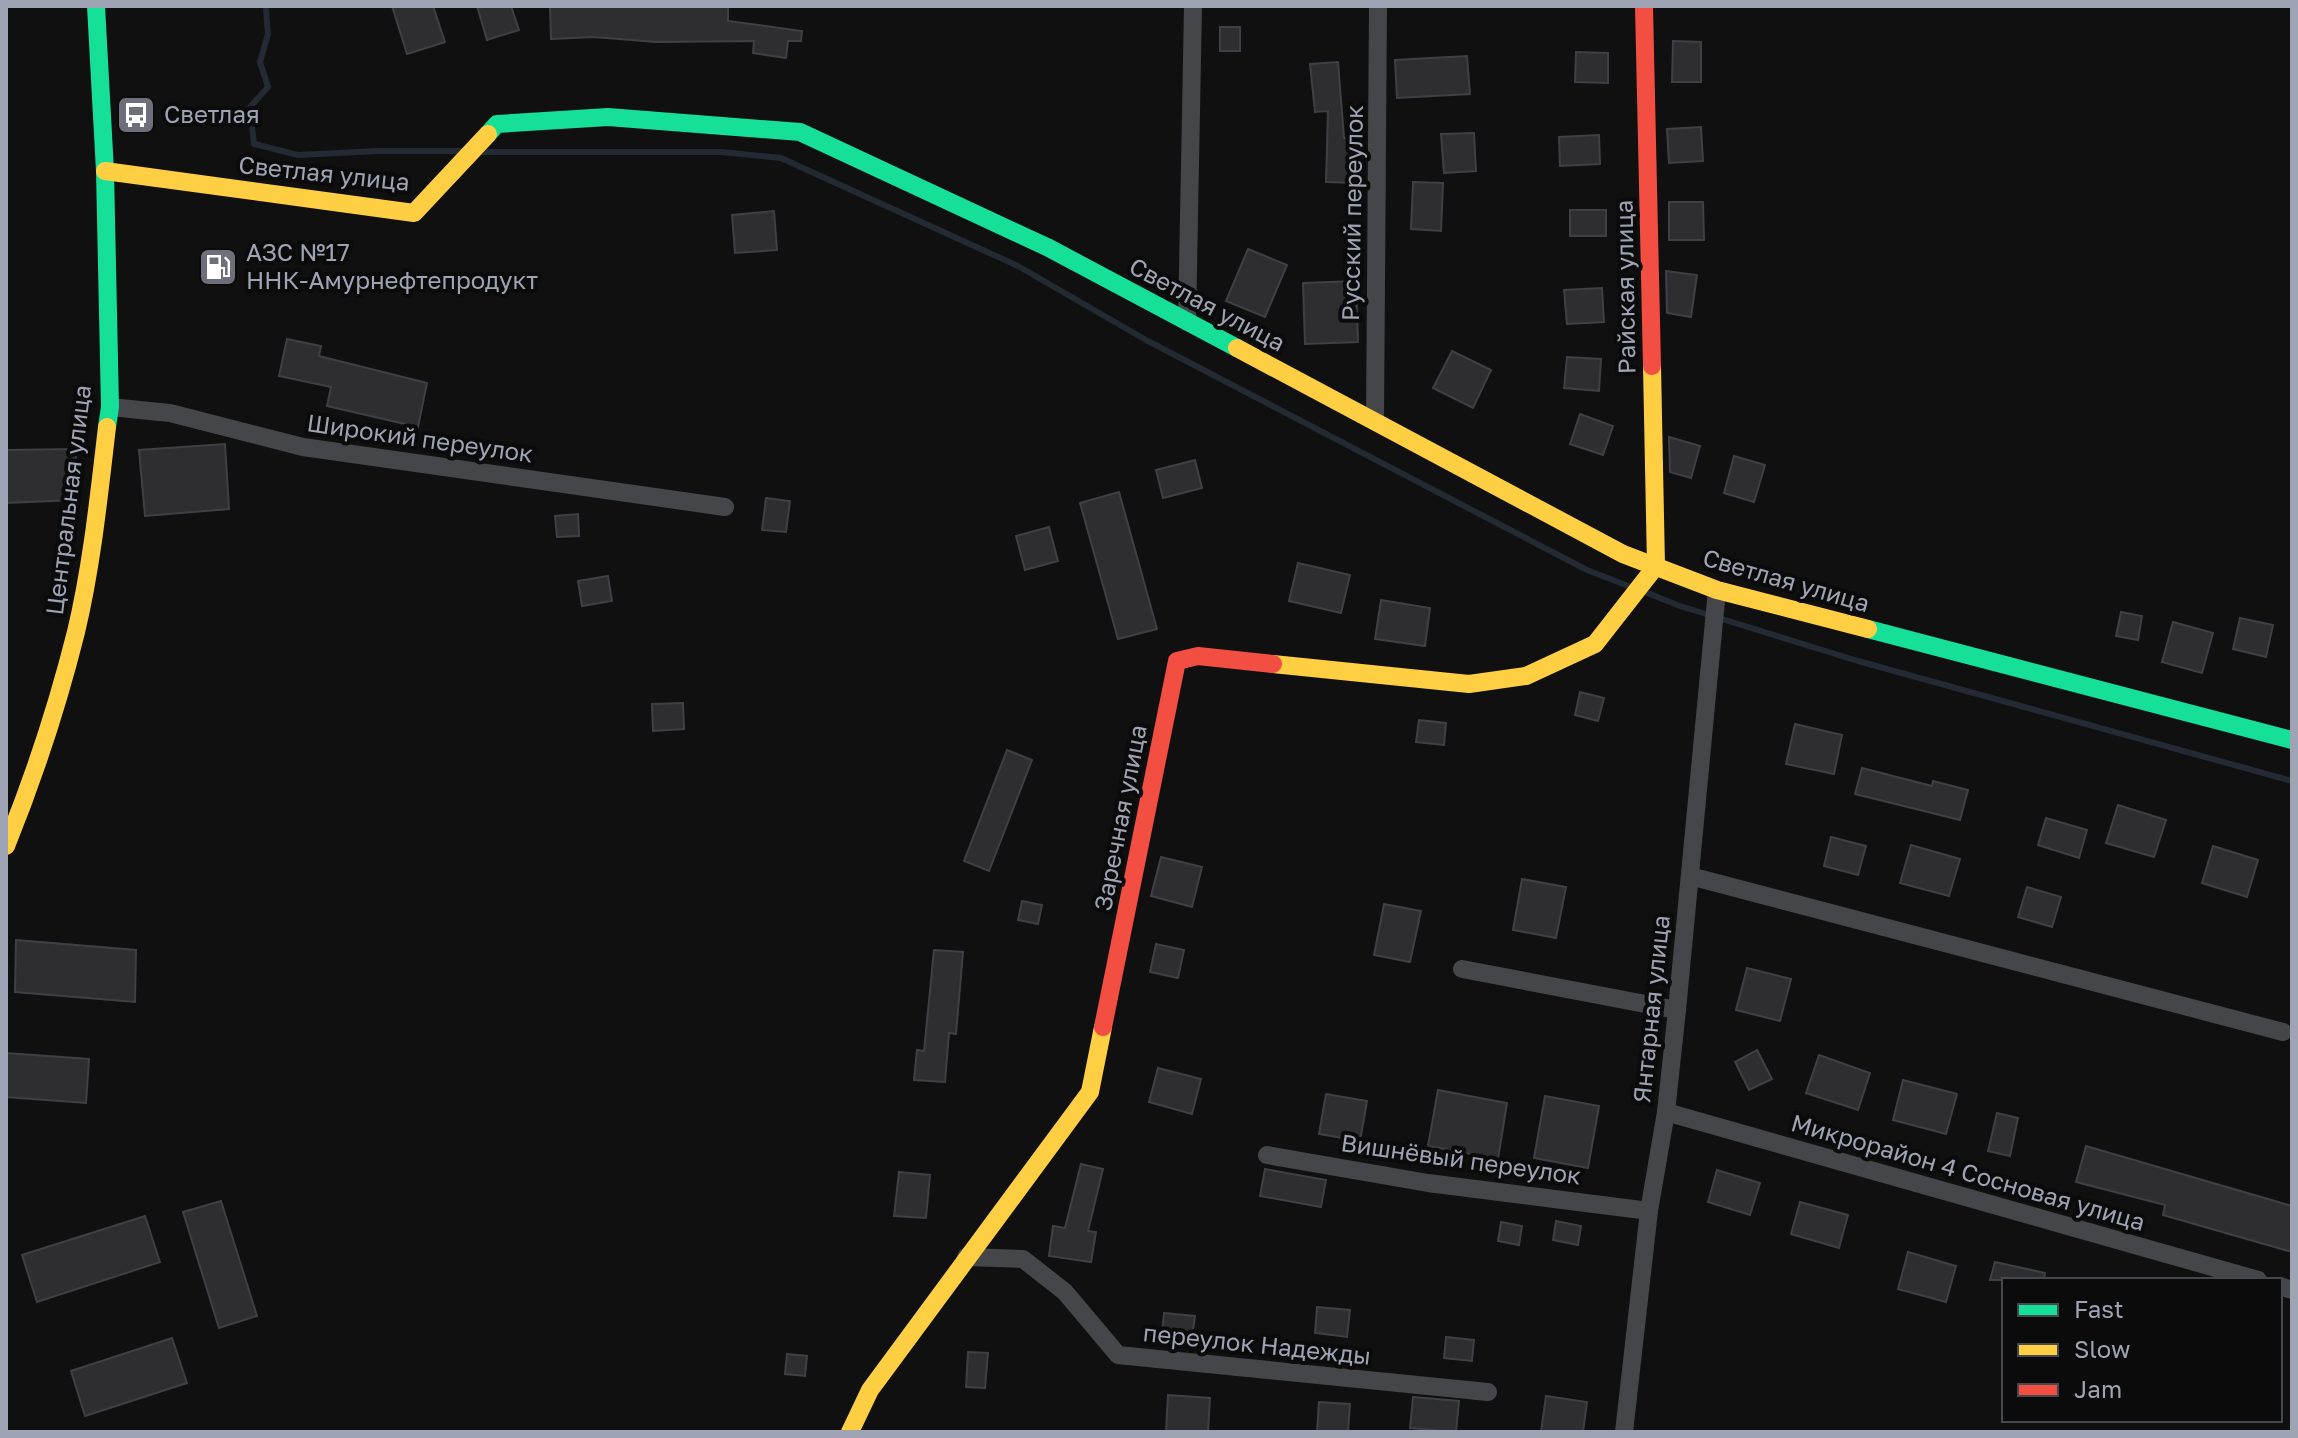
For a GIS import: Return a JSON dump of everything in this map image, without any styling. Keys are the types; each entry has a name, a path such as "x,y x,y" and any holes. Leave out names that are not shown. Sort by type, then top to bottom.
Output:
{"street":[{"path":"1187,322 1193,6"},
{"name":"Русский переулок","path":"1375,421 1378,6"},
{"name":"Райская улица","path":"1644,6 1656,566"},
{"name":"Центральная улица","path":"6,846 29,790 76,631 93,539 110,407 105,171 96,11"},
{"name":"Светлая улица","path":"105,171 414,213 497,124 608,117 800,132 1049,248 1623,554 1717,590 2292,740"},
{"name":"Широкий переулок","path":"110,407 170,413 303,447 725,507"},
{"name":"Заречная улица","path":"850,1432 870,1390 1090,1092 1177,661 1198,656 1469,684 1526,676 1595,644 1656,566"},
{"name":"Янтарная улица","path":"1624,1432 1649,1211 1666,1112 1717,590"},
{"path":"1690,876 2283,1032"},
{"path":"1462,969 1677,1010"},
{"name":"Микрорайон 4 Сосновая улица","path":"1666,1112 2251,1278"},
{"name":"Вишнёвый переулок","path":"1267,1155 1428,1183 1649,1211"},
{"name":"переулок Надежды","path":"966,1257 1023,1259 1065,1292 1118,1355 1488,1392"}],"building":[{"path":"392,6 433,6 445,42 407,54"},
{"path":"477,6 511,6 519,30 487,40"},
{"path":"550,6 728,6 728,21 802,31 801,41 788,41 786,58 753,53 754,41 656,42 594,37 551,39"},
{"path":"1220,27 1240,27 1240,51 1220,51"},
{"path":"1673,41 1701,42 1701,82 1672,82"},
{"path":"1576,52 1608,53 1608,83 1575,82"},
{"path":"1467,56 1470,94 1397,98 1395,60"},
{"path":"1338,62 1344,138 1358,139 1357,183 1326,182 1328,111 1315,112 1310,64"},
{"path":"1701,127 1703,161 1669,163 1667,129"},
{"path":"1474,133 1476,171 1444,173 1441,134"},
{"path":"1599,135 1600,164 1560,166 1559,137"},
{"path":"1413,182 1443,183 1441,231 1411,229"},
{"path":"1669,202 1703,202 1704,240 1669,240"},
{"path":"1570,210 1606,210 1606,236 1570,236"},
{"path":"774,211 777,250 735,253 732,215"},
{"path":"1248,249 1287,265 1265,317 1226,301"},
{"path":"1666,271 1697,275 1691,317 1667,313"},
{"path":"1356,281 1358,342 1305,344 1303,283"},
{"path":"1602,288 1604,322 1567,324 1564,290"},
{"path":"287,339 321,346 319,356 427,383 418,427 327,406 331,387 279,376"},
{"path":"1452,351 1491,370 1473,408 1433,388"},
{"path":"1567,357 1601,359 1599,391 1564,388"},
{"path":"1580,414 1613,426 1603,455 1570,444"},
{"path":"1669,437 1700,446 1691,478 1670,472"},
{"path":"225,444 229,509 145,516 139,450"},
{"path":"76,449 75,500 6,503 6,450"},
{"path":"1734,456 1765,465 1754,502 1724,493"},
{"path":"1195,460 1202,488 1163,498 1156,470"},
{"path":"1119,492 1157,629 1118,639 1080,503"},
{"path":"766,498 790,501 786,532 762,530"},
{"path":"578,514 579,536 557,537 555,516"},
{"path":"1049,527 1058,561 1025,570 1016,536"},
{"path":"1298,563 1350,575 1341,613 1289,601"},
{"path":"608,576 612,601 582,606 578,581"},
{"path":"1381,600 1430,608 1425,646 1375,639"},
{"path":"2121,612 2142,616 2138,640 2116,636"},
{"path":"2240,618 2273,625 2266,657 2233,649"},
{"path":"2173,622 2213,633 2202,673 2162,662"},
{"path":"1580,692 1604,698 1598,721 1575,715"},
{"path":"683,703 684,729 653,731 652,704"},
{"path":"1419,720 1446,723 1444,745 1416,742"},
{"path":"1795,724 1842,735 1834,774 1786,764"},
{"path":"1007,750 1032,760 989,871 964,861"},
{"path":"1862,768 1932,786 1933,781 1968,790 1960,820 1855,794"},
{"path":"2118,805 2166,820 2154,857 2106,843"},
{"path":"2046,818 2087,830 2079,858 2038,845"},
{"path":"1831,837 1866,846 1858,875 1824,866"},
{"path":"1911,845 1960,859 1949,896 1900,883"},
{"path":"2213,846 2258,860 2247,897 2202,883"},
{"path":"1161,857 1202,867 1192,907 1151,896"},
{"path":"1522,879 1566,887 1556,938 1513,930"},
{"path":"2027,887 2061,897 2052,927 2018,917"},
{"path":"1022,901 1042,905 1038,924 1018,920"},
{"path":"1384,904 1421,911 1410,962 1374,955"},
{"path":"16,940 136,950 135,1002 15,992"},
{"path":"1156,944 1184,950 1178,978 1150,972"},
{"path":"934,950 963,952 956,1034 949,1033 945,1082 914,1080 917,1050 924,1051"},
{"path":"1747,968 1791,979 1780,1021 1736,1010"},
{"path":"1757,1050 1772,1079 1749,1090 1735,1062"},
{"path":"6,1053 89,1059 86,1103 6,1097"},
{"path":"1819,1055 1870,1073 1858,1110 1806,1093"},
{"path":"1158,1068 1201,1079 1192,1114 1149,1102"},
{"path":"1903,1080 1957,1094 1946,1134 1893,1120"},
{"path":"1438,1090 1507,1103 1498,1159 1428,1146"},
{"path":"1326,1094 1367,1101 1360,1141 1319,1134"},
{"path":"1545,1096 1599,1106 1588,1168 1534,1158"},
{"path":"1997,1113 2018,1118 2010,1156 1988,1151"},
{"path":"2086,1146 2292,1206 2292,1252 2163,1215 2165,1205 2076,1182"},
{"path":"1081,1164 1103,1169 1088,1231 1096,1232 1091,1262 1049,1256 1053,1226 1065,1228"},
{"path":"1265,1169 1326,1180 1321,1207 1260,1196"},
{"path":"1717,1170 1760,1183 1750,1215 1708,1202"},
{"path":"899,1172 930,1175 926,1218 894,1216"},
{"path":"221,1201 257,1316 219,1328 183,1212"},
{"path":"1800,1202 1848,1215 1839,1248 1791,1234"},
{"path":"145,1216 160,1262 37,1302 22,1255"},
{"path":"1556,1221 1581,1226 1578,1245 1553,1240"},
{"path":"1501,1222 1522,1226 1519,1245 1498,1241"},
{"path":"1908,1252 1956,1266 1946,1302 1898,1289"},
{"path":"1995,1262 2045,1273 2044,1278 1990,1280"},
{"path":"1317,1307 1350,1310 1347,1337 1315,1333"},
{"path":"1164,1313 1195,1316 1192,1338 1162,1335"},
{"path":"1446,1337 1474,1340 1472,1361 1444,1358"},
{"path":"172,1338 187,1383 85,1416 71,1371"},
{"path":"968,1352 988,1353 985,1388 966,1387"},
{"path":"787,1354 807,1356 805,1376 785,1374"},
{"path":"1168,1395 1210,1398 1208,1432 1166,1432"},
{"path":"1546,1396 1587,1402 1583,1432 1541,1432"},
{"path":"1413,1397 1459,1401 1456,1432 1410,1428"},
{"path":"1319,1402 1350,1404 1348,1432 1317,1432"}],"waterway":[{"path":"266,10 268,34 260,62 268,87 250,107 254,144 298,155 462,151"},
{"path":"481,152 721,152 781,158 1018,266 1146,340 1587,570 1631,587"},
{"path":"1645,592 1680,606 1858,661 2292,781"}],"traffic: fast":[{"path":"96,6 105,171 110,407 107,427"},
{"path":"488,134 497,124 608,117 800,132 1049,248 1237,348"},
{"path":"1868,629 2292,740"}],"traffic: slow":[{"path":"105,171 414,213 488,134"},
{"path":"1237,348 1623,554 1717,590 1868,629"},
{"path":"1273,664 1469,684 1526,676 1595,644 1656,566 1652,366"},
{"path":"6,846 45,740 76,632 91,556 107,427"},
{"path":"850,1432 870,1390 1090,1092 1103,1027"}],"traffic: jam":[{"path":"1644,6 1652,366"},
{"path":"1103,1027 1177,661 1198,656 1273,664"}],"place":[{"name":"Светлая","path":"136,115"},
{"name":"АЗС №17 ННК-Амурнефтепродукт","path":"218,267"}]}
